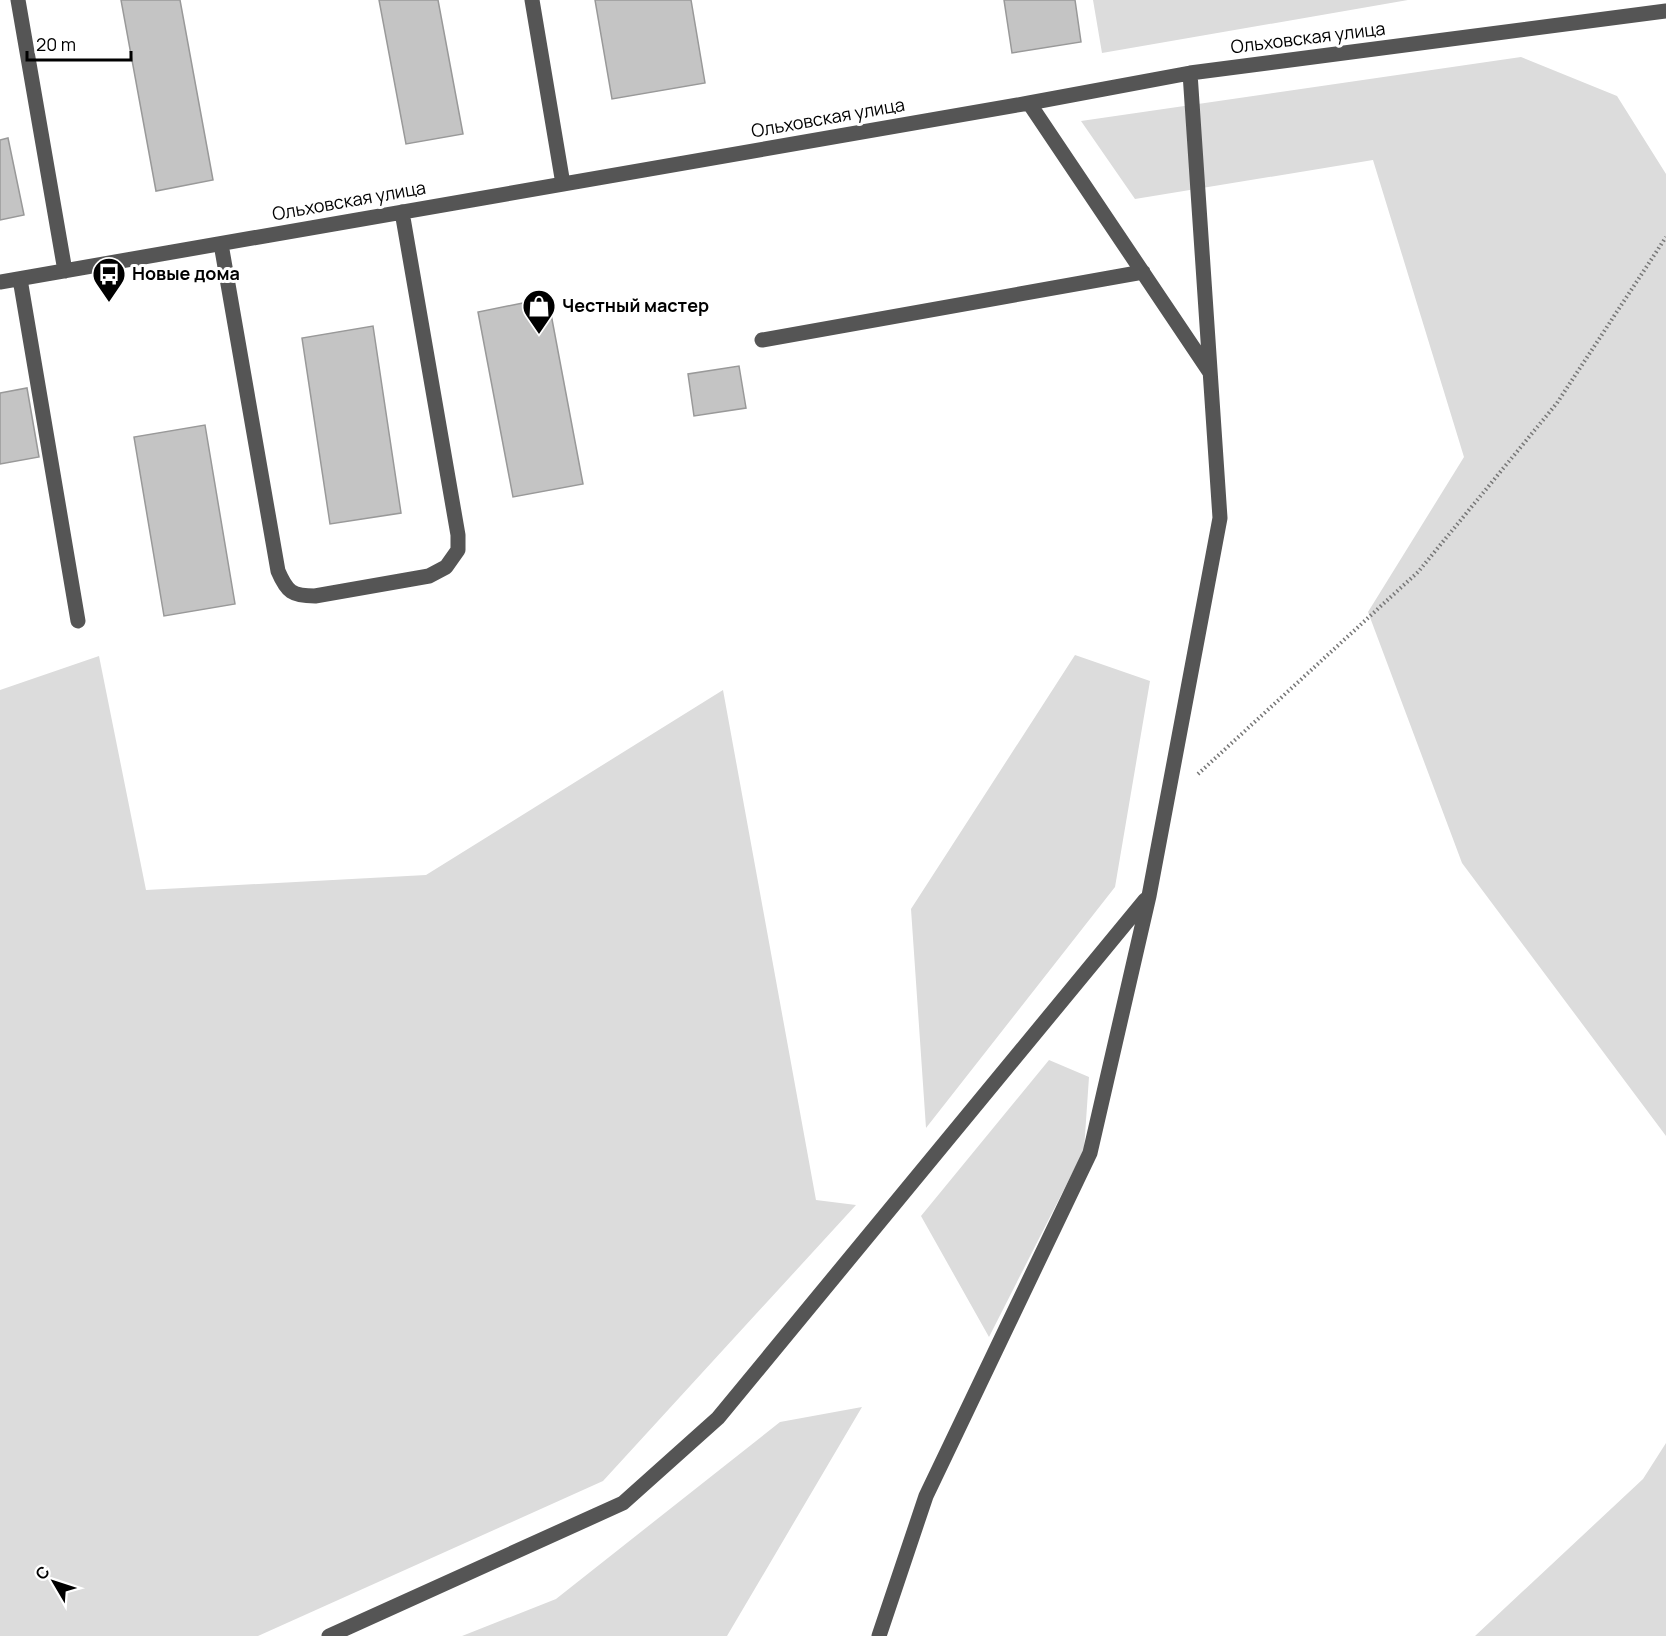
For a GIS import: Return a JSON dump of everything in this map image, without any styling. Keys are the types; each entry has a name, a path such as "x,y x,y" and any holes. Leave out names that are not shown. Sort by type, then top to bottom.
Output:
{"street":[{"path":"18,0 65,271"},
{"path":"532,0 563,184"},
{"name":"Ольховская улица","path":"0,282 1190,73 1666,11"},
{"path":"879,1636 926,1496 1090,1153 1149,896 1220,518 1190,73"},
{"path":"1029,103 1211,373"},
{"path":"221,244 278,571 285,587 298,596 315,596 429,576 446,567 458,550 458,536 402,212"},
{"path":"762,340 1143,272"},
{"path":"20,279 78,621"},
{"path":"329,1636 623,1503 718,1418 1149,896"}],"path":[{"path":"1167,803 1418,572 1557,404 1666,237"}],"shaded area":[{"path":"1093,0 1408,0 1102,53"},
{"path":"1521,57 1617,96 1666,174 1666,1136 1462,863 1368,612 1464,457 1373,160 1135,199 1081,121"},
{"path":"1075,655 1150,681 1115,887 926,1128 911,909"},
{"path":"99,656 146,890 426,875 723,690 816,1200 856,1205 603,1481 258,1636 0,1636 0,690"},
{"path":"1049,1060 1089,1077 1084,1150 989,1337 921,1216"},
{"path":"862,1407 727,1636 462,1636 556,1599 780,1422"},
{"path":"1666,1443 1666,1636 1475,1636 1643,1479"}],"building":[{"path":"121,0 180,0 213,180 156,191"},
{"path":"379,0 438,0 463,134 406,144"},
{"path":"595,0 691,0 705,83 612,99"},
{"path":"1004,0 1075,0 1081,42 1012,53"},
{"path":"8,138 24,215 0,220 0,140"},
{"path":"548,298 583,484 513,497 478,312"},
{"path":"373,326 401,513 330,524 302,338"},
{"path":"739,366 746,408 694,416 688,374"},
{"path":"27,388 39,457 0,464 0,393"},
{"path":"205,425 235,604 164,616 134,437"}],"place":[{"name":"Новые дома","path":"109,303"},
{"name":"Честный мастер","path":"539,335"}]}
